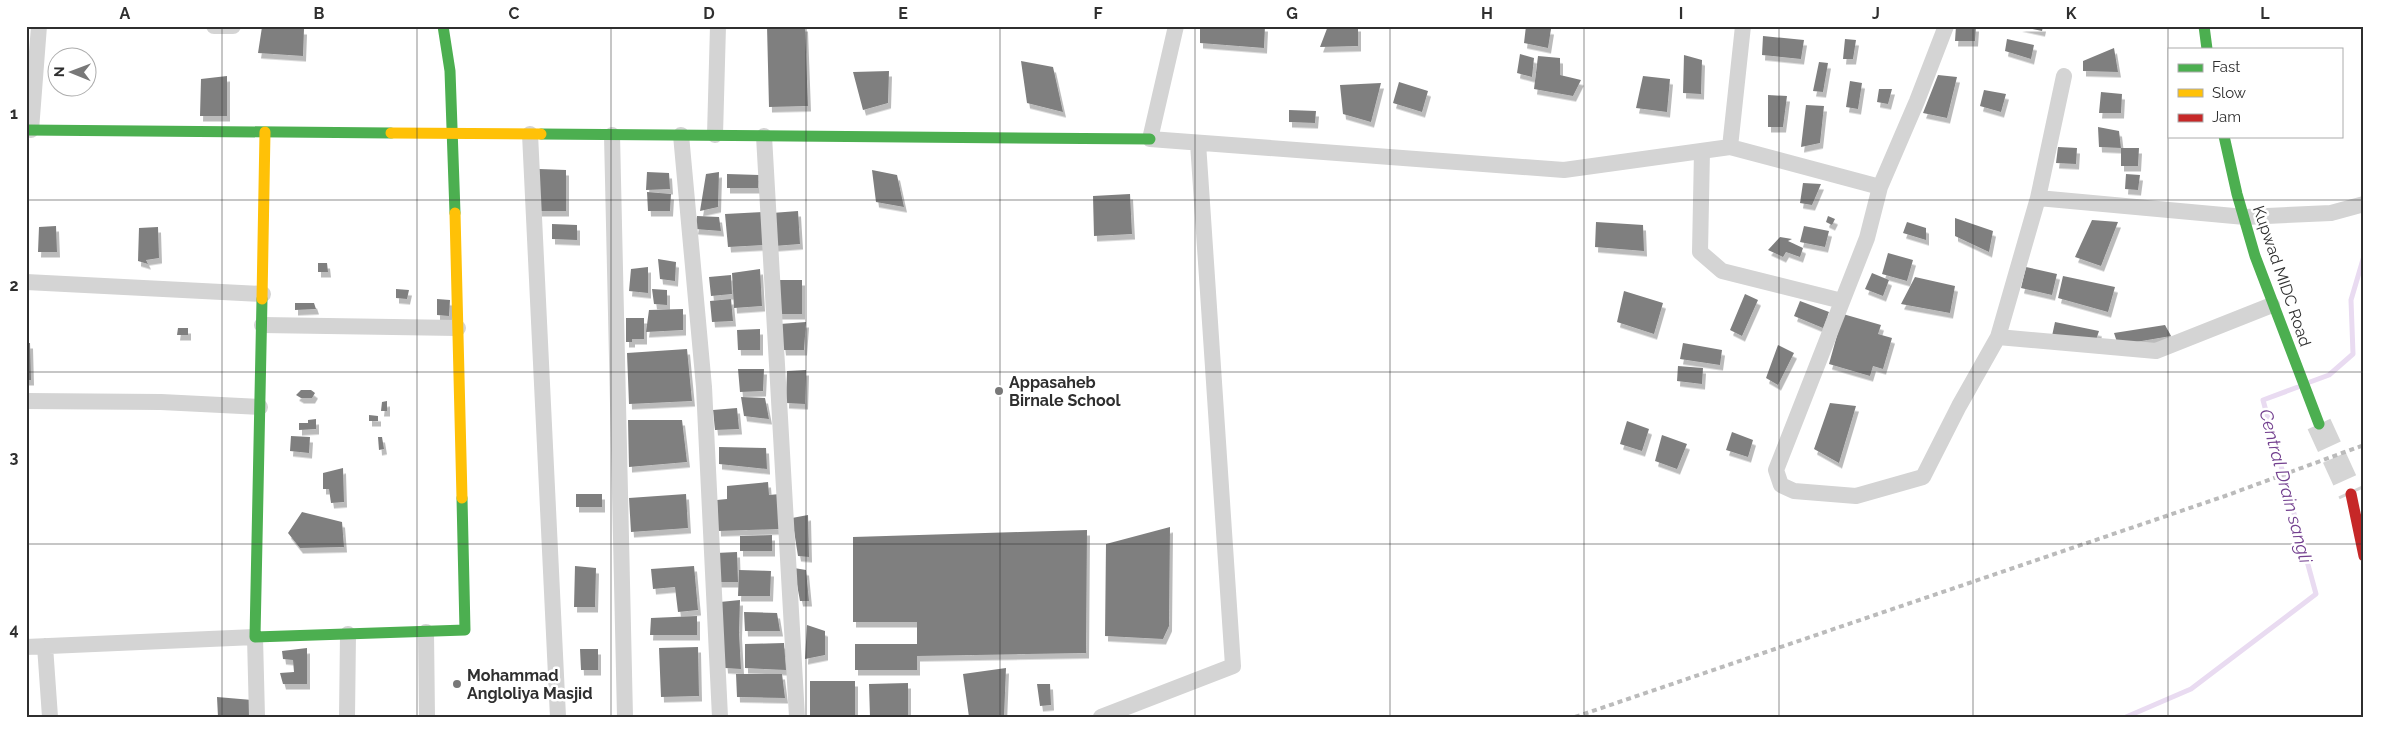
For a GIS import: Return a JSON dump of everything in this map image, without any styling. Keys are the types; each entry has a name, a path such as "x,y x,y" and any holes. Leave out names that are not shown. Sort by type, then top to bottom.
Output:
{"street":[{"path":"39,26 29,130 1150,139 1564,170 1730,147 1880,187"},
{"path":"214,26 233,26"},
{"path":"26,647 465,630 453,133 450,70 443,26"},
{"path":"715,135 718,26"},
{"path":"1150,139 1176,26"},
{"path":"1730,147 1744,26"},
{"path":"1946,26 1880,187 1866,238 1776,470 1780,485 1794,492 1856,496 1923,477 1959,406 1998,337 2038,198 2064,76"},
{"path":"2204,26 2207,48"},
{"path":"257,717 256,637 266,132"},
{"path":"530,134 558,717"},
{"path":"612,135 625,717"},
{"path":"681,135 704,387 720,717"},
{"path":"764,136 797,717"},
{"name":"Kupwad MIDC Road","path":"2224,138 2237,194 2246,216 2255,256 2272,305 2319,424"},
{"path":"1101,717 1233,666 1198,143"},
{"path":"1702,151 1700,252 1722,271 1842,301"},
{"path":"2038,198 2246,216 2331,213 2364,204"},
{"path":"26,282 263,294"},
{"path":"1998,337 2156,351 2272,305"},
{"path":"262,325 458,328"},
{"path":"26,401 161,402 260,407"},
{"path":"2351,494 2363,557"},
{"path":"426,632 427,717"},
{"path":"347,717 348,634"},
{"path":"45,646 50,717"}],"building":[{"path":"767,26 805,26 808,106 769,107"},
{"path":"1200,26 1265,26 1264,48 1200,43"},
{"path":"1328,26 1358,26 1358,46 1320,47"},
{"path":"1526,26 1551,29 1548,48 1524,43"},
{"path":"1956,26 1976,26 1975,41 1955,41"},
{"path":"2019,26 2043,26 2042,31"},
{"path":"262,27 304,29 303,56 258,53"},
{"path":"1763,36 1804,40 1801,59 1762,55"},
{"path":"1845,39 1856,40 1853,59 1843,59"},
{"path":"2007,39 2034,45 2031,59 2005,51"},
{"path":"2114,48 2118,72 2083,71 2083,61"},
{"path":"1520,54 1534,58 1532,77 1517,73"},
{"path":"1684,55 1702,60 1701,94 1683,93"},
{"path":"1538,56 1560,58 1560,75 1581,80 1573,96 1534,89"},
{"path":"1021,61 1053,67 1063,112 1027,103"},
{"path":"1819,62 1828,63 1823,92 1813,91"},
{"path":"889,71 888,103 863,110 853,72"},
{"path":"1938,75 1957,77 1947,118 1923,113"},
{"path":"227,76 227,116 200,116 201,79"},
{"path":"1643,76 1670,79 1667,112 1636,108"},
{"path":"1850,81 1862,83 1858,109 1846,107"},
{"path":"1399,82 1428,91 1422,112 1393,103"},
{"path":"1381,83 1371,122 1343,114 1340,85"},
{"path":"1879,89 1892,89 1888,104 1877,102"},
{"path":"1984,90 2006,94 2001,112 1980,106"},
{"path":"2101,92 2122,94 2121,113 2099,113"},
{"path":"1768,95 1787,96 1783,127 1768,127"},
{"path":"1806,105 1824,106 1820,143 1801,147"},
{"path":"1289,110 1316,111 1315,123 1289,122"},
{"path":"2098,127 2119,131 2121,148 2099,147"},
{"path":"2058,147 2077,148 2076,164 2056,163"},
{"path":"2121,148 2139,148 2138,166 2121,166"},
{"path":"539,169 566,170 566,211 538,211"},
{"path":"872,170 897,175 904,207 876,202"},
{"path":"647,172 669,173 670,189 646,190"},
{"path":"719,172 718,207 700,211 706,174"},
{"path":"727,174 759,175 758,188 727,188"},
{"path":"2126,174 2140,175 2138,190 2125,189"},
{"path":"1803,183 1821,184 1812,205 1800,203"},
{"path":"647,192 671,194 670,211 648,211"},
{"path":"1130,194 1132,234 1094,236 1093,196"},
{"path":"798,211 800,244 774,246 772,213"},
{"path":"763,212 766,245 728,247 725,214"},
{"path":"697,216 719,217 721,231 695,229"},
{"path":"1828,216 1835,219 1832,225 1826,222"},
{"path":"1955,218 1993,231 1989,252 1955,236"},
{"path":"2092,220 2118,222 2101,266 2075,257"},
{"path":"1596,222 1643,225 1644,251 1595,247"},
{"path":"1907,222 1926,228 1926,240 1903,233"},
{"path":"552,224 577,225 577,240 552,239"},
{"path":"56,226 57,252 38,252 39,227"},
{"path":"1804,226 1829,231 1825,247 1800,242"},
{"path":"158,227 159,258 146,260 148,264 138,261 139,228"},
{"path":"1780,237 1792,239 1788,241 1803,248 1800,257 1786,252 1783,257 1768,250"},
{"path":"1888,253 1913,260 1907,281 1882,274"},
{"path":"658,259 676,262 675,281 660,279"},
{"path":"318,263 327,263 328,272 318,272"},
{"path":"648,267 648,293 629,291 631,269"},
{"path":"2026,267 2057,274 2052,295 2021,288"},
{"path":"760,269 762,306 734,308 732,273"},
{"path":"1872,273 1889,280 1883,296 1865,289"},
{"path":"731,275 732,294 711,296 709,277"},
{"path":"2063,276 2115,287 2108,312 2058,298"},
{"path":"1915,277 1955,286 1950,313 1901,304"},
{"path":"777,280 802,280 802,314 777,314"},
{"path":"396,289 409,290 407,299 396,298"},
{"path":"652,289 667,290 667,305 654,304"},
{"path":"1624,291 1663,303 1654,334 1617,322"},
{"path":"1745,294 1758,300 1742,336 1730,330"},
{"path":"437,299 450,300 449,316 437,315"},
{"path":"731,299 733,321 712,322 710,301"},
{"path":"1800,301 1829,312 1823,328 1794,316"},
{"path":"295,303 314,303 316,309 295,310"},
{"path":"683,309 683,330 646,332 649,310"},
{"path":"1843,314 1881,325 1878,334 1892,338 1883,369 1873,366 1870,376 1829,364"},
{"path":"626,318 644,318 644,339 632,339 632,342 626,342"},
{"path":"806,322 804,350 783,350 780,324"},
{"path":"2055,322 2099,331 2095,343 2052,336"},
{"path":"2165,325 2171,336 2118,345 2114,333"},
{"path":"178,328 188,328 188,335 177,335"},
{"path":"760,329 760,350 738,350 737,330"},
{"path":"26,343 30,343 31,380 26,380"},
{"path":"1683,343 1722,350 1720,365 1680,359"},
{"path":"1778,345 1794,353 1778,385 1766,378"},
{"path":"687,349 692,401 629,404 627,353"},
{"path":"1678,366 1703,368 1702,384 1677,381"},
{"path":"738,369 764,369 763,391 740,392"},
{"path":"806,370 805,404 786,403 787,371"},
{"path":"301,390 311,390 315,393 312,398 301,398 296,395"},
{"path":"741,397 765,398 769,419 744,416"},
{"path":"387,401 387,411 381,411 382,402"},
{"path":"1830,403 1856,406 1839,463 1814,449"},
{"path":"737,408 739,429 715,430 713,410"},
{"path":"369,415 378,416 378,421 369,421"},
{"path":"316,419 316,429 299,430 299,423 308,423 308,420"},
{"path":"628,420 682,420 687,462 629,467"},
{"path":"1627,421 1649,429 1642,451 1620,444"},
{"path":"1732,432 1753,440 1748,457 1726,450"},
{"path":"1662,435 1687,444 1677,469 1655,461"},
{"path":"291,436 310,437 309,453 290,451"},
{"path":"378,437 382,437 384,449 379,450"},
{"path":"719,447 766,448 767,469 719,464"},
{"path":"343,468 344,502 331,503 329,489 323,489 323,473"},
{"path":"768,482 769,495 780,494 780,529 718,531 717,500 727,499 727,486"},
{"path":"576,494 602,494 602,507 576,507"},
{"path":"686,494 688,528 631,532 629,498"},
{"path":"302,512 342,522 344,547 300,548 288,533"},
{"path":"808,515 809,557 798,556 792,518"},
{"path":"1170,527 1169,626 1163,639 1105,636 1106,544"},
{"path":"1087,530 1086,653 917,656 917,670 855,670 855,644 917,644 917,622 853,622 853,537"},
{"path":"772,535 772,551 740,551 740,536"},
{"path":"737,552 738,582 718,582 716,553"},
{"path":"575,566 596,568 595,607 574,607"},
{"path":"694,566 698,610 678,612 675,587 653,589 651,569"},
{"path":"794,568 806,570 809,601 800,601"},
{"path":"739,570 771,571 770,596 738,596"},
{"path":"740,600 741,669 725,668 720,602"},
{"path":"744,612 777,613 780,631 745,631"},
{"path":"697,616 697,635 650,635 651,618"},
{"path":"807,625 825,631 825,655 805,659"},
{"path":"784,643 786,670 745,668 745,644"},
{"path":"698,647 699,696 661,697 659,648"},
{"path":"307,648 307,684 283,684 280,673 294,672 293,660 283,659 282,651"},
{"path":"580,649 598,649 598,670 581,670"},
{"path":"1006,668 1004,717 969,717 963,674"},
{"path":"736,674 782,674 785,698 737,697"},
{"path":"810,681 855,681 855,717 810,717"},
{"path":"908,683 908,717 870,717 869,684"},
{"path":"1037,684 1050,684 1051,705 1040,706"},
{"path":"217,697 252,700 251,717 218,717"}],"waterway":[{"name":"Central Drain sangli","path":"2310,382 2329,375 2353,354 2351,300 2364,256"},
{"name":"Central Drain sangli","path":"2126,717 2191,689 2316,594 2263,400 2298,387"}],"tunnel":[{"path":"2319,424 2351,494"}],"railway":[{"path":"1575,717 2225,496 2364,445"}],"traffic: fast":[{"path":"443,26 450,71 455,213"},
{"path":"2204,26 2207,48"},
{"path":"26,130 391,133"},
{"path":"541,134 1150,139"},
{"path":"2224,138 2237,194 2255,256 2319,424"},
{"path":"262,299 255,637 465,630 462,498"}],"traffic: slow":[{"path":"262,299 265,132"},
{"path":"391,133 541,134"},
{"path":"455,213 462,498"}],"traffic: jam":[{"path":"2351,494 2364,556"}],"place":[{"name":"Appasaheb Birnale School","path":"999,391"},
{"name":"Mohammad Angloliya Masjid","path":"457,684"}]}
